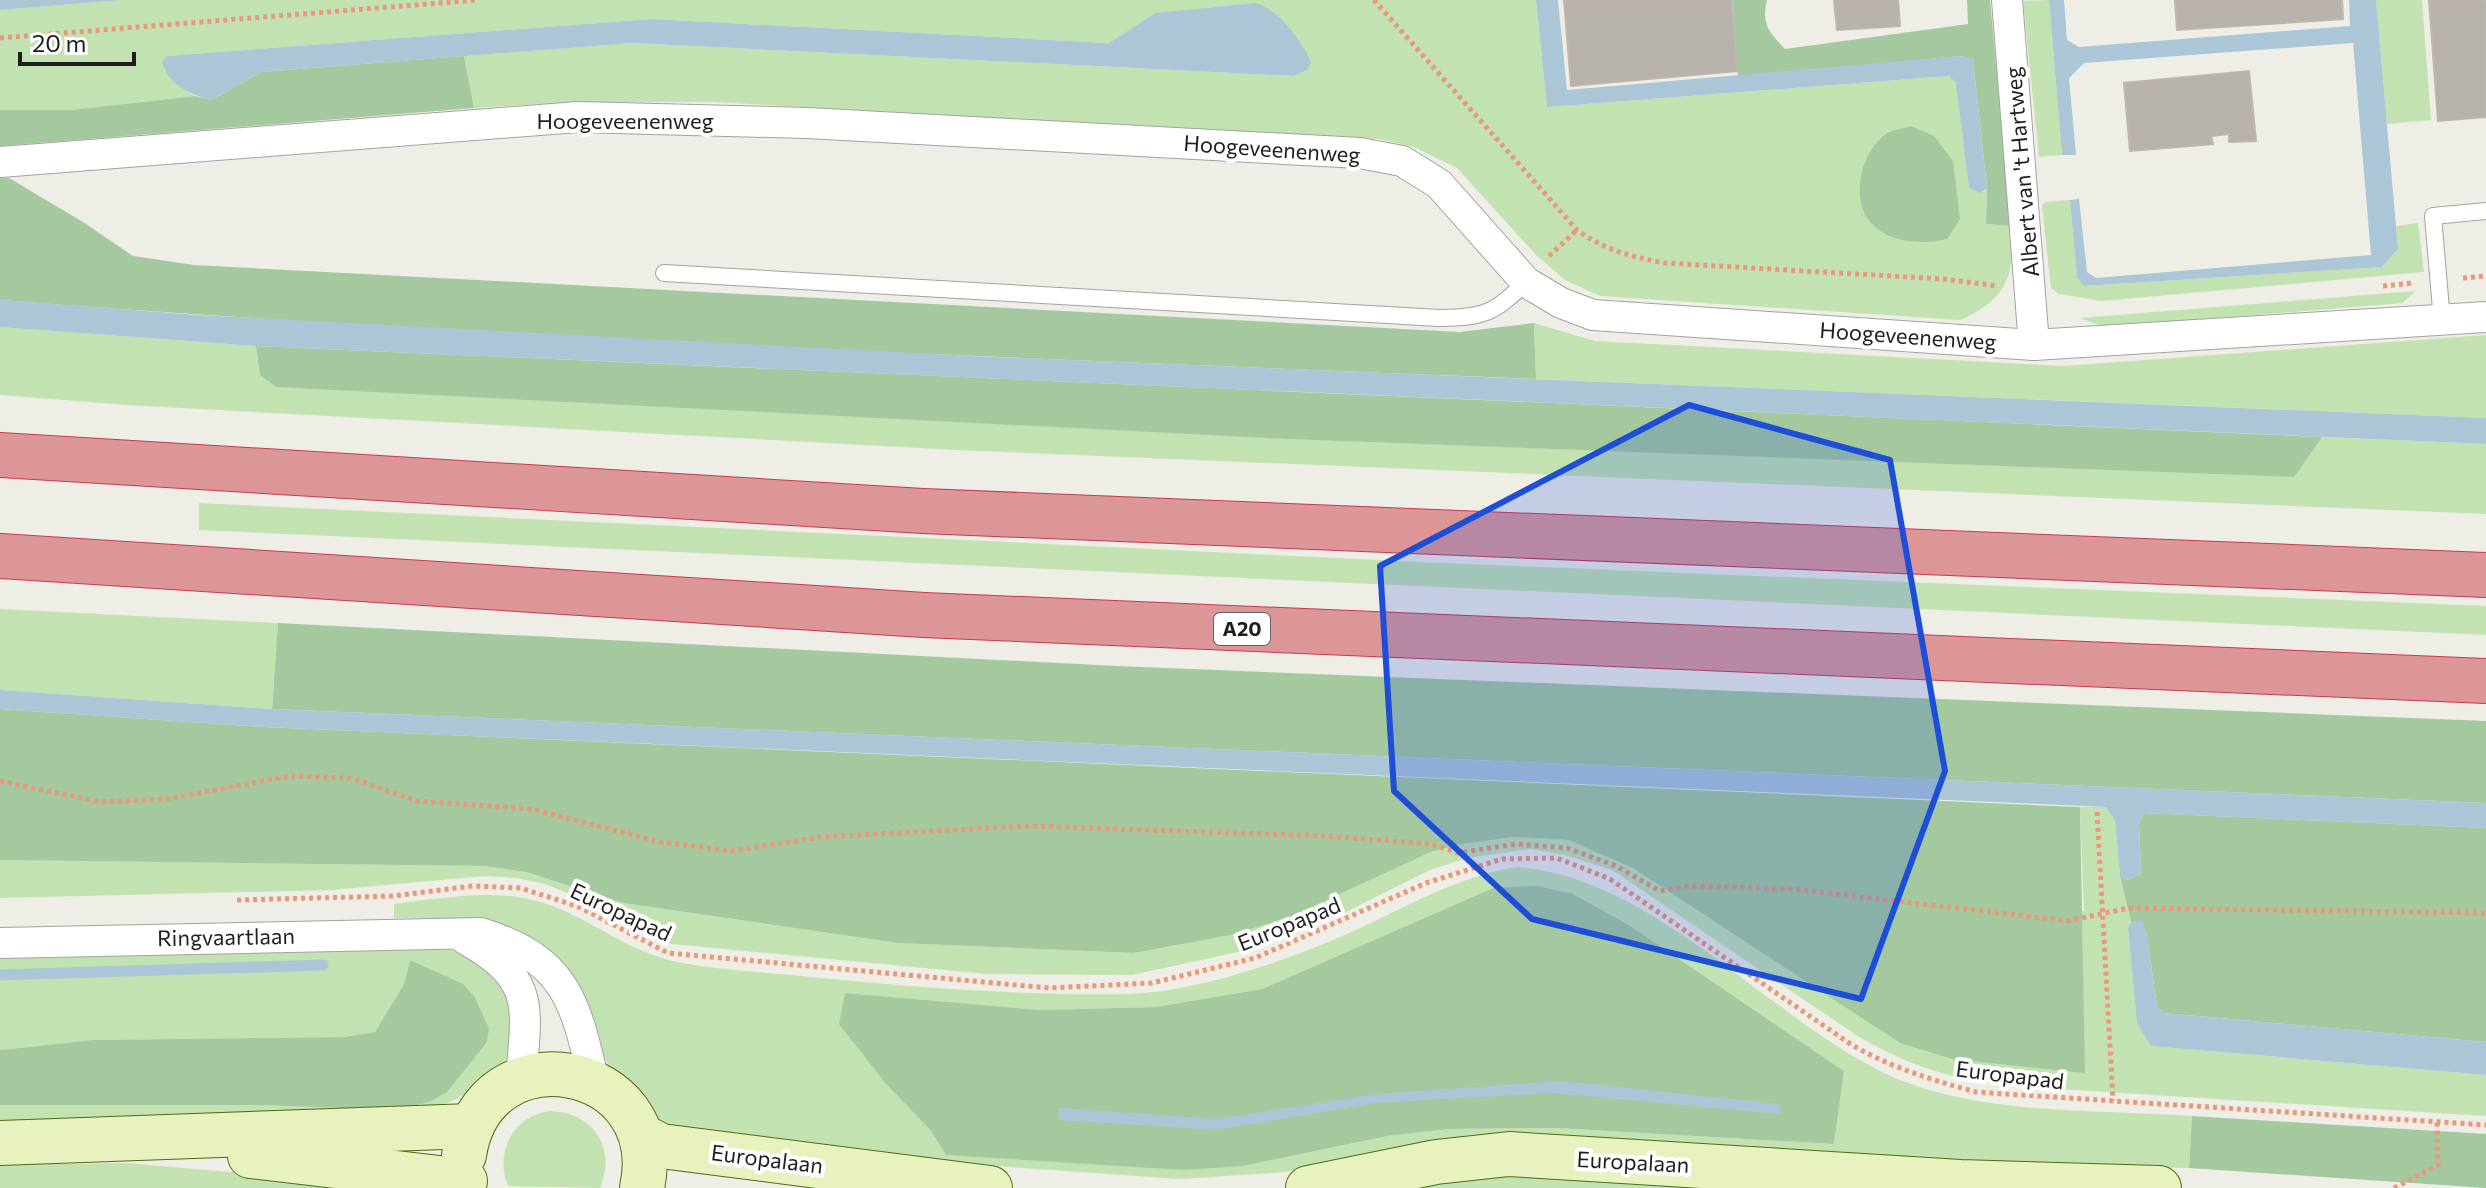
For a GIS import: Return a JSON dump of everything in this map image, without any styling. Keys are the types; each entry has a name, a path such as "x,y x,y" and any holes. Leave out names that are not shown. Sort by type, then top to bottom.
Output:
{"highway":[{"path":"0,455 923,511 2486,575"},
{"name":"A20","path":"0,556 939,616 2486,681"}],"main road":[{"path":"120,1140 466,1184 463,1162 472,1126 491,1098 521,1079 558,1073 594,1082 624,1105 642,1136 646,1170 642,1188"},
{"path":"0,1143 472,1126"},
{"name":"Europalaan","path":"642,1136 661,1146 990,1188"},
{"name":"Europalaan","path":"1308,1188 1424,1164 1509,1154 1973,1185 2159,1188"}],"street":[{"name":"Albert van 't Hartweg","path":"2007,0 2033,294 2034,345"},
{"name":"Hoogeveenenweg","path":"0,162 578,117 807,123 1360,153 1402,161 1439,184 1526,282 1561,303 1593,315 2034,345 2486,317"},
{"path":"453,932 493,956 515,978 523,995 526,1015 521,1079"},
{"name":"Ringvaartlaan","path":"0,943 481,933 522,947 541,959 570,999 594,1082"}],"lane":[{"path":"2442,321 2433,216 2486,211"},
{"path":"664,273 1439,318 1479,317 1503,304 1526,282"}],"path":[{"path":"0,38 478,0"},
{"path":"1374,0 1577,230 1598,245 1627,256 1665,263 1944,279 2033,294"},
{"path":"0,781 100,802 166,799 290,776 351,778 417,801 531,809 661,842 733,851 820,837 1028,826 1325,836 1431,844 1458,853 1516,844 1567,848 1616,866 1660,891 1688,886 1794,889 2067,921 2129,908 2486,913"},
{"path":"2097,812 2113,1101"},
{"name":"Europapad","path":"236,900 393,896 473,886 521,888 579,907 668,953 1049,988 1152,983 1255,958 1426,883 1502,859 1557,858 1610,879 1852,1045 1891,1067 1976,1092 2486,1125"},
{"path":"2394,1188 2438,1165 2437,1122"}],"highlighted area":[{"path":"1689,405 1890,460 1945,771 1861,999 1532,919 1394,791 1380,566"}],"green space":[{"path":"122,0 1536,0 1547,107 1949,76 1956,83 1984,192 1987,189 1986,224 2011,226 2011,259 2005,284 1999,294 1977,312 1961,320 1600,296 1565,280 1536,255 1457,168 1414,147 1379,139 714,102 574,102 474,108 464,56 633,43 1294,76 1307,70 1155,13 1109,43 651,19 167,56 176,84 195,96 71,110 0,110 0,10"},
{"path":"1732,0 1767,0 1766,22 1785,49 1968,24 1967,0 1990,0 2011,226 1986,224 1987,188 1973,60 1961,56 1738,78"},
{"path":"2049,0 2062,155 2039,157 2023,1"},
{"path":"2376,0 2422,0 2431,120 2387,124"},
{"path":"464,56 474,108 0,146 0,110 71,110 195,96 212,100 261,72"},
{"path":"1911,126 1934,136 1953,161 1960,219 1947,239 1917,242 1887,235 1871,223 1861,202 1861,178 1868,155 1882,137"},
{"path":"0,178 9,178 133,256 194,265 1460,332 1534,323 1536,379 576,337 0,300"},
{"path":"2070,200 2077,278 2084,286 2382,267 2398,249 2396,226 2418,223 2424,272 2101,301 2059,294 2051,288 2042,206 2045,202"},
{"path":"2415,291 2403,303 2117,326 2103,326 2080,318"},
{"path":"1534,323 1595,341 2064,366 2486,335 2486,418 1536,379"},
{"path":"0,327 256,346 260,375 1287,439 2293,476 2322,437 2486,444 2486,514 957,450 127,405 0,395"},
{"path":"256,346 2322,437 2294,477 1287,439 276,387 260,375"},
{"path":"199,503 1419,562 2486,606 2486,635 199,530"},
{"path":"0,609 278,623 272,709 0,690"},
{"path":"278,623 1117,666 2486,721 2486,803 272,709"},
{"path":"0,709 265,727 2080,807 2085,1073 1952,1059 1900,1043 1633,868 1568,840 1513,837 1456,845 1431,852 1290,917 1231,935 1134,953 898,943 623,903 526,872 484,866 0,860"},
{"path":"2080,807 2107,807 2115,820 2120,876 2131,922 2128,928 2137,1024 2151,1046 2486,1075 2486,1116 2011,1086 1950,1075 1893,1055 1856,1035 1612,870 1565,855 1530,849 1467,858 1430,870 1340,915 1256,948 1132,975 987,974 661,943 577,897 545,884 516,878 485,876 332,890 0,898 0,860 484,866 526,872 623,903 898,943 1134,953 1231,935 1290,917 1431,852 1513,837 1568,840 1633,868 2084,911"},
{"path":"2143,813 2486,828 2486,1042 2164,1013 2157,1007 2147,935 2142,921 2131,922 2120,876 2127,880 2141,874 2139,823"},
{"path":"1517,867 1567,876 1614,895 1706,951 1838,1047 1882,1072 1917,1086 1955,1096 2034,1108 2192,1116 2189,1168 1384,1151 1286,1172 1180,1179 849,1156 658,1123 612,1070 603,1054 582,992 544,947 500,925 451,918 394,918 394,904 475,895 516,897 555,907 648,953 697,965 965,990 1128,994 1183,988 1270,964 1349,933 1431,894","holes":["1493,888 1573,894 1629,925 1844,1071 1834,1144 1557,1128 1449,1129 1387,1136 946,1155 931,1131 887,1085 845,993 1040,1010 1156,1007 1262,989"]},
{"path":"1537,886 1573,894 1629,925 1844,1071 1834,1144 1557,1128 1449,1129 1387,1136 1242,1166 1184,1170 946,1155 931,1131 887,1085 839,1024 845,993 1040,1010 1156,1007 1262,989 1493,888"},
{"path":"449,949 486,970 504,989 512,1014 512,1042 503,1064 486,1080 466,1094 434,1109 0,1122 0,1105 259,1105 399,1110 447,1091 472,1059 410,960 404,984 375,1032 343,1037 93,1040 0,1050 0,954"},
{"path":"410,960 463,984 474,996 489,1028 487,1042 447,1092 431,1101 399,1110 259,1105 0,1105 0,1050 93,1040 343,1037 375,1032 404,984"},
{"path":"550,1111 578,1118 598,1135 605,1159 600,1188 508,1186 503,1161 510,1138 526,1120"},
{"path":"2192,1116 2486,1134 2486,1188 2189,1168"},
{"path":"126,1163 416,1188 0,1188 0,1165"},
{"path":"1530,1176 1700,1188 1412,1188 1467,1177"}],"water":[{"path":"0,0 122,0 0,10"},
{"path":"1536,0 1558,0 1567,90 1961,56 1973,60 1987,189 1979,193 1969,187 1956,83 1949,76 1547,107"},
{"path":"2049,0 2064,0 2067,40 2079,47 2350,26 2349,0 2376,0 2398,249 2382,267 2084,286 2077,278 2070,200 2079,199 2087,272 2096,278 2371,255 2353,43 2084,63 2069,78 2076,155 2062,155"},
{"path":"1257,3 1274,12 1296,36 1311,62 1307,70 1294,76 633,43 261,72 212,100 181,88 162,62 167,56 651,19 1109,43 1155,13"},
{"path":"0,300 199,315 971,356 2486,418 2486,444 256,346 0,327"},
{"path":"0,690 272,709 2486,803 2486,828 2143,813 2139,823 2141,874 2127,880 2120,876 2115,820 2106,807 265,727 0,709"},
{"path":"2142,920 2157,1007 2164,1013 2486,1042 2486,1075 2151,1046 2137,1024 2128,928 2131,922"},
{"path":"1560,1081 1781,1104 1780,1114 1553,1093 1375,1103 1218,1130 1059,1120 1059,1108 1218,1119 1375,1094"}],"building":[{"path":"1564,0 1731,0 1737,71 1571,86"},
{"path":"1834,0 1898,0 1900,26 1837,30"},
{"path":"2175,0 2342,0 2343,19 2177,30"},
{"path":"2429,0 2486,0 2486,117 2438,121"},
{"path":"2249,71 2256,141 2229,142 2229,134 2211,136 2213,144 2130,151 2124,83"}],"waterway":[{"path":"0,975 323,965"}]}
